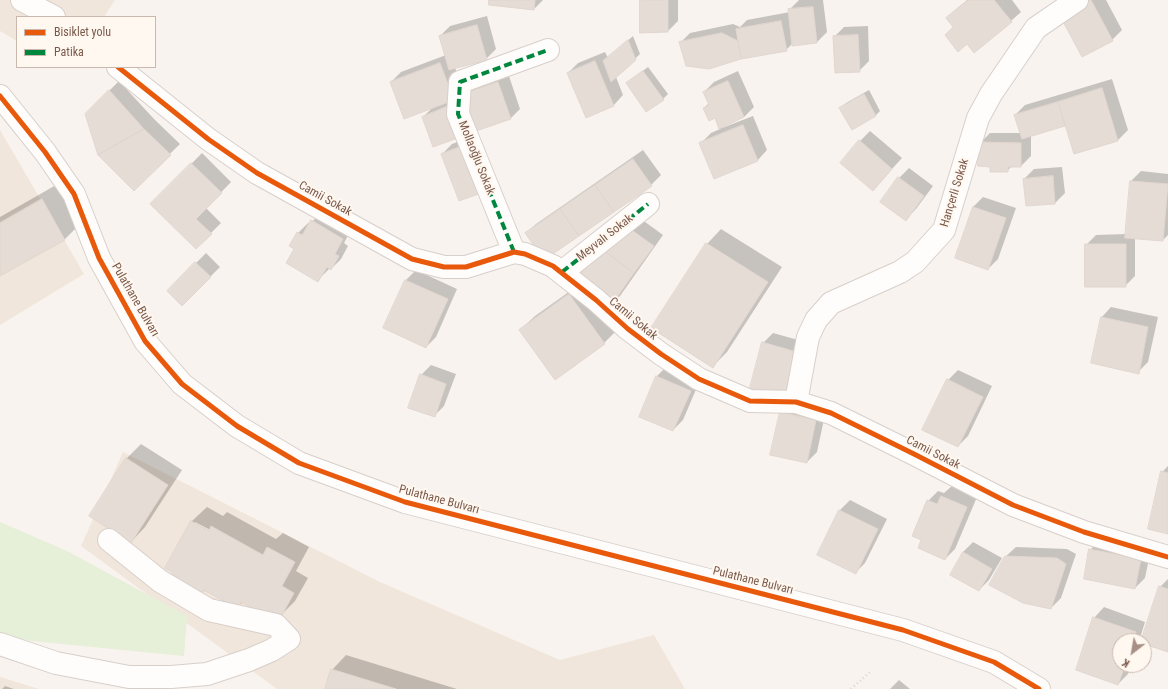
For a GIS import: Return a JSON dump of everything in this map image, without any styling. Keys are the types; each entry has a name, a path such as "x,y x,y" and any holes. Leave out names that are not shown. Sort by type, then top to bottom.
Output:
{"street":[{"path":"22,0 52,16"},
{"name":"Hançerli Sokak","path":"796,402 808,337 816,320 831,302 900,272 916,262 944,230 978,118 991,94 1036,28 1077,0"},
{"name":"Mollaoğlu Sokak","path":"514,252 458,114 460,82 548,50"},
{"name":"Camii Sokak","path":"119,68 208,139 257,173 412,259 444,268 466,266 514,252 525,254 554,266 644,342 699,379 750,401 796,402 831,413 1013,505 1084,532 1168,557"},
{"name":"Pulathane Bulvarı","path":"0,96 45,152 74,194 99,258 145,341 182,384 237,426 299,463 405,502 903,630 994,662 1038,689"},
{"name":"Meyvalı Sokak","path":"562,272 648,204"},
{"path":"0,644 56,663 129,677 171,677 207,674 249,660 272,650 288,639 276,625 209,610 160,580 109,540"},
{"path":"108,673 152,689"}],"path":[{"path":"851,689 870,672"}],"shaded area":[{"path":"0,0 115,0 105,16 16,16 16,40 0,31"},
{"path":"0,130 84,274 0,325"},
{"path":"123,452 380,582 560,660 654,635 685,689 277,689 81,546"},
{"path":"0,677 39,689 0,689"}],"green space":[{"path":"0,522 67,551 187,616 184,656 12,639 0,633"}],"building":[{"path":"489,0 535,0 534,10 489,5"},
{"path":"640,0 668,0 668,32 640,33"},
{"path":"968,0 994,0 1012,22 974,53 967,44 958,52 945,35 953,27 946,18"},
{"path":"1085,0 1091,0 1113,41 1082,57 1059,14"},
{"path":"813,7 817,43 792,46 788,9"},
{"path":"781,21 787,51 741,59 736,29"},
{"path":"477,25 487,60 449,70 439,36"},
{"path":"722,33 738,41 741,59 709,69 686,66 679,42"},
{"path":"858,35 860,72 835,73 833,36"},
{"path":"628,40 636,60 611,82 603,61"},
{"path":"595,61 614,106 586,118 567,73"},
{"path":"440,63 454,100 404,119 390,82"},
{"path":"643,71 664,100 646,112 626,83"},
{"path":"728,81 744,117 719,129 715,118 709,121 703,108 709,105 703,92"},
{"path":"498,82 511,119 473,132 460,95"},
{"path":"1102,88 1118,141 1074,154 1058,102"},
{"path":"109,90 144,129 98,155 85,114"},
{"path":"864,94 876,116 852,130 839,108"},
{"path":"1058,102 1065,126 1022,139 1014,115"},
{"path":"451,105 463,136 433,147 422,117"},
{"path":"743,125 758,161 714,179 699,143"},
{"path":"144,129 171,155 134,191 98,155"},
{"path":"859,140 892,169 873,191 840,163"},
{"path":"979,142 1021,143 1021,167 1008,167 1008,172 990,172 990,167 978,166"},
{"path":"466,145 484,192 459,201 441,154"},
{"path":"633,159 652,186 614,212 595,185"},
{"path":"191,163 222,193 196,219 212,234 196,249 150,204"},
{"path":"1053,176 1055,204 1026,206 1023,179"},
{"path":"898,177 924,196 906,221 880,202"},
{"path":"1130,181 1168,184 1163,241 1125,238"},
{"path":"595,185 614,212 579,236 560,209"},
{"path":"42,199 65,240 0,276 0,223"},
{"path":"973,207 1006,218 988,270 955,258"},
{"path":"560,209 579,236 544,260 525,233"},
{"path":"311,220 343,239 335,254 339,256 331,270 327,267 318,282 286,263 294,249 289,246 297,232 302,235"},
{"path":"626,226 654,246 634,273 602,249"},
{"path":"706,243 768,282 713,368 651,328"},
{"path":"1085,244 1126,244 1126,287 1085,287"},
{"path":"602,249 634,273 610,307 568,276"},
{"path":"195,262 211,277 182,306 167,291"},
{"path":"405,280 448,299 426,348 383,328"},
{"path":"569,294 605,344 555,380 519,330"},
{"path":"1101,317 1148,327 1139,374 1091,363"},
{"path":"762,342 800,353 788,398 750,388"},
{"path":"420,374 446,384 435,417 408,408"},
{"path":"656,376 691,391 673,431 639,417"},
{"path":"947,379 983,397 958,447 922,430"},
{"path":"780,412 816,420 807,463 770,455"},
{"path":"126,458 168,485 131,543 89,516"},
{"path":"1161,471 1168,473 1168,534 1148,529"},
{"path":"941,496 967,507 945,560 918,548 921,540 912,536 927,500 937,504"},
{"path":"839,510 878,529 856,574 817,555"},
{"path":"191,521 209,531 211,526 263,555 267,547 295,562 282,586 294,593 281,617 269,610 266,615 241,602 238,609 204,590 201,595 170,578 173,572 165,568"},
{"path":"1089,549 1141,559 1135,589 1084,579"},
{"path":"963,552 992,569 979,591 950,575"},
{"path":"1005,556 1057,558 1066,564 1051,609 1023,603 989,585"},
{"path":"1159,586 1168,589 1168,652 1152,647 1152,633 1144,633"},
{"path":"1093,617 1136,632 1112,633 1112,673 1122,673 1118,685 1076,670"},
{"path":"331,669 396,689 325,689"}],"marked path":[{"path":"514,252 458,114 460,82 548,50"},
{"path":"562,272 648,204"}],"cycle path":[{"path":"119,68 208,139 257,173 412,259 444,267 466,267 514,252 525,254 553,266 596,300 628,329 661,354 699,379 750,401 796,402 831,413 1013,505 1084,532 1168,557"},
{"path":"0,96 45,152 74,194 99,258 145,341 182,384 237,426 299,463 405,502 903,630 994,662 1039,689"}]}
